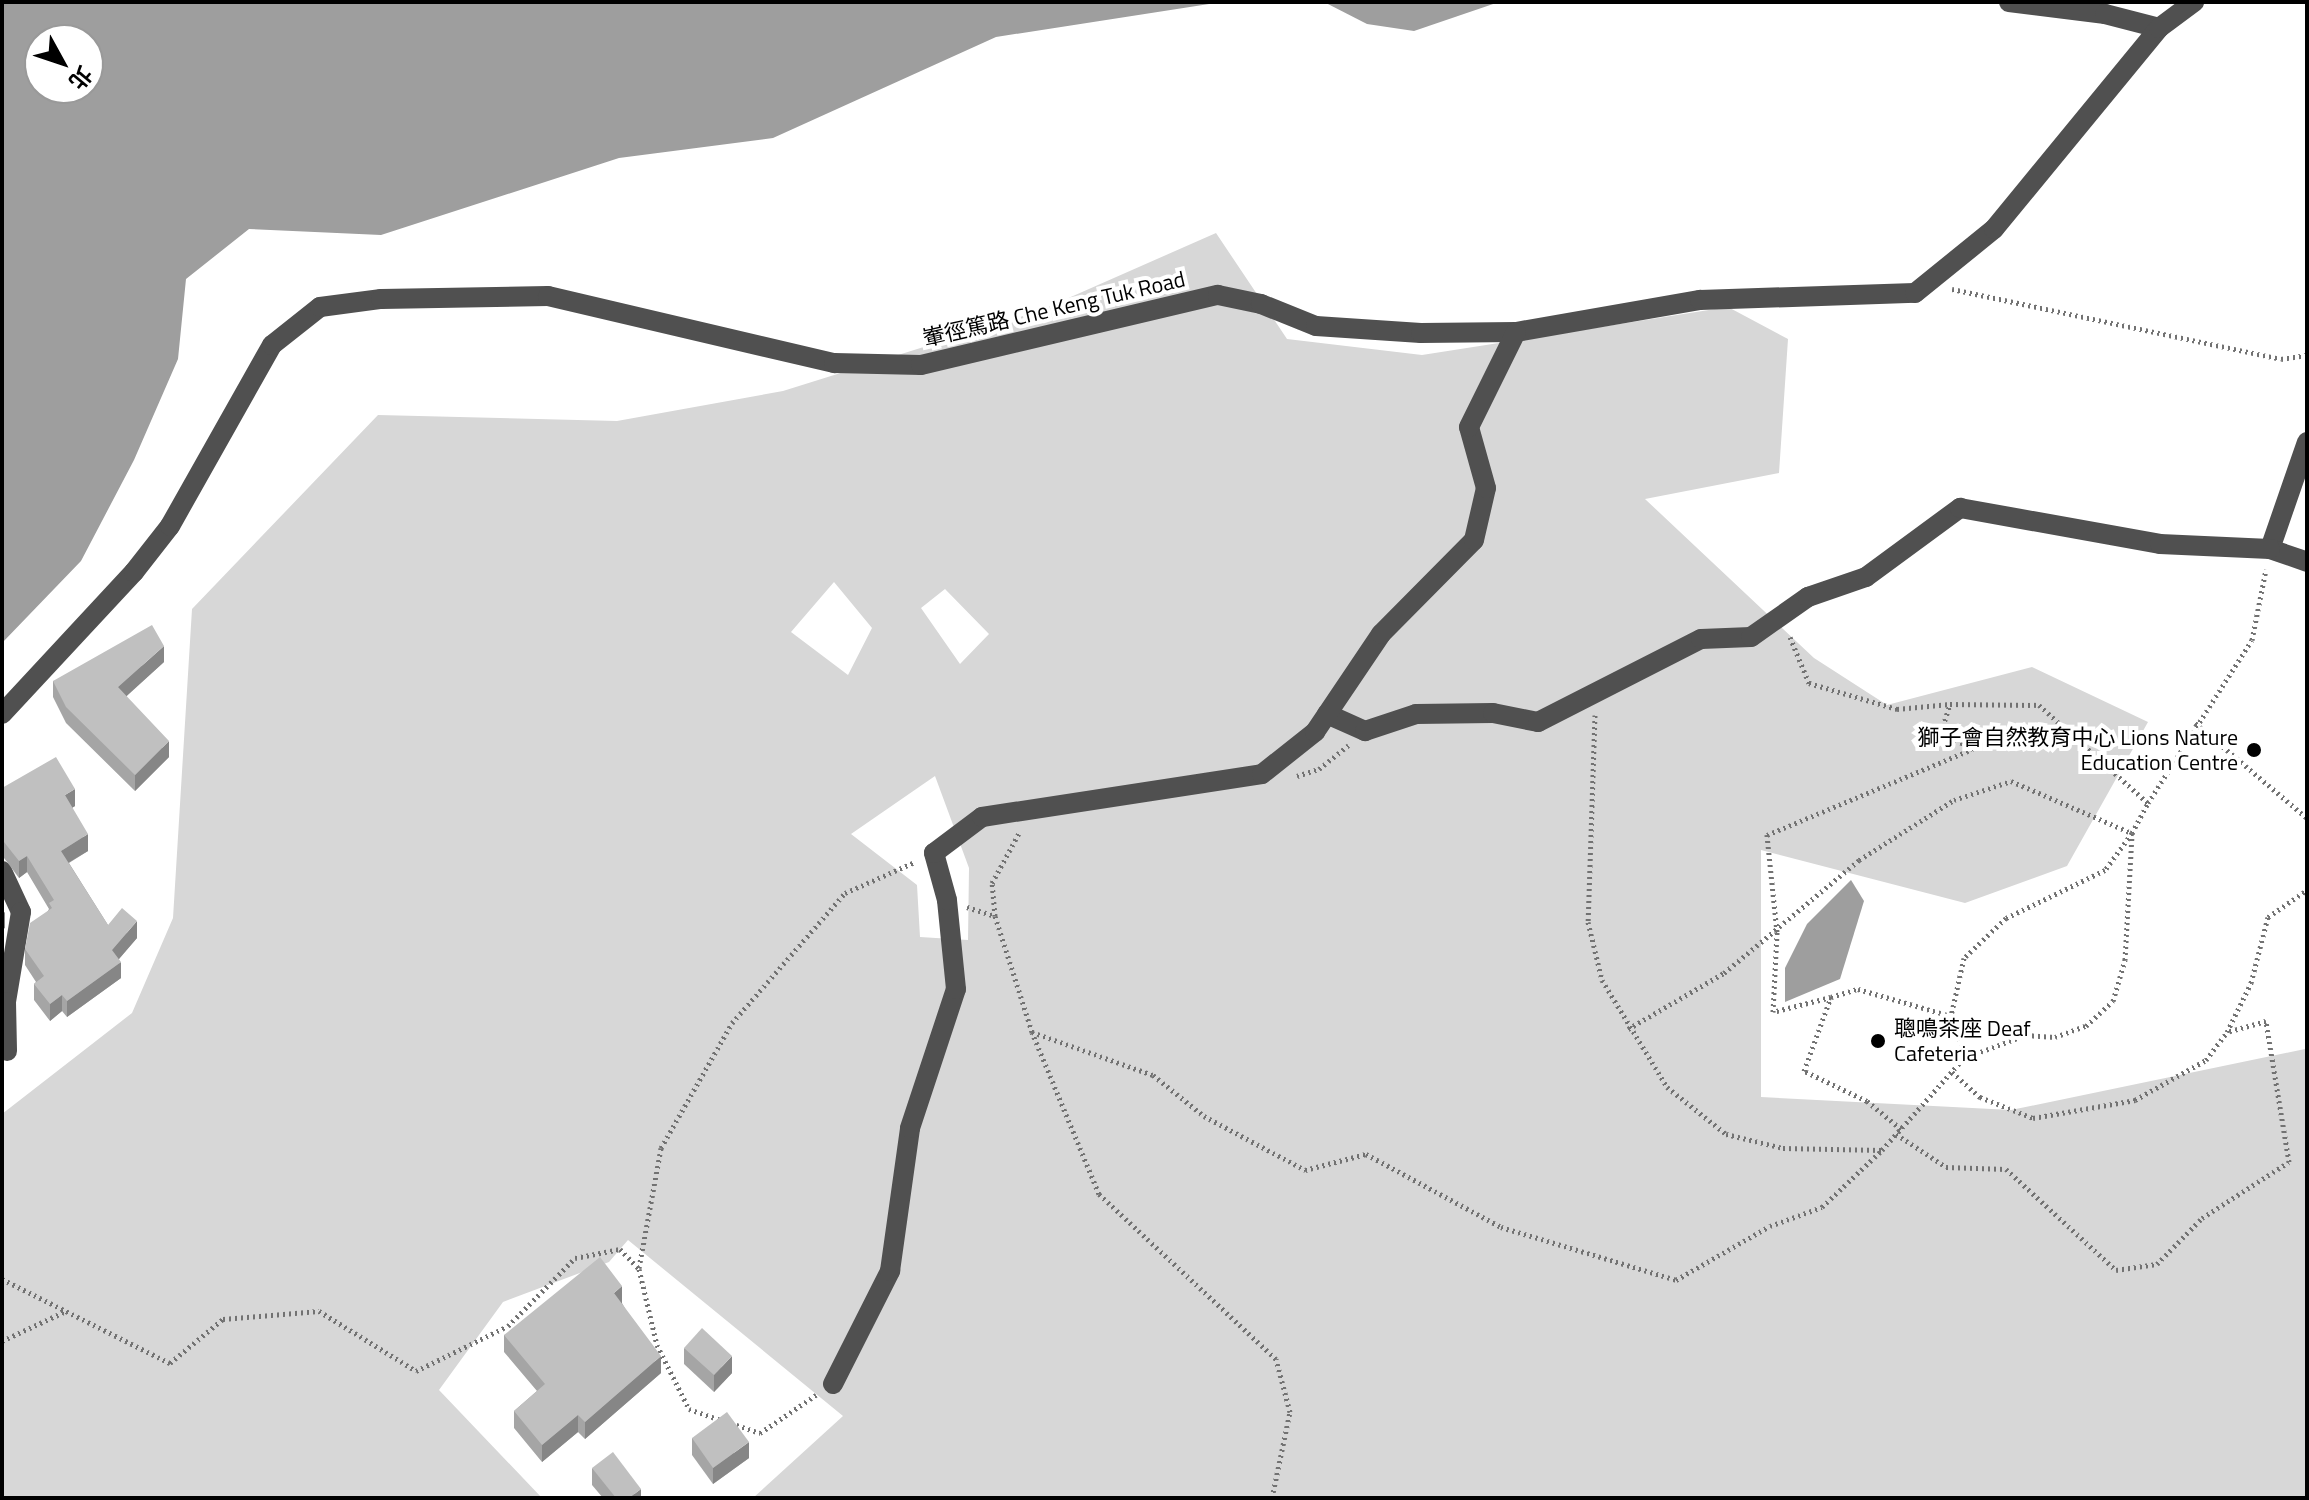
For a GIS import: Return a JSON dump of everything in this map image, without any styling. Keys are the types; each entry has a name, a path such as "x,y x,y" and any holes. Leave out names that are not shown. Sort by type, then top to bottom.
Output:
{"street":[{"path":"2009,2 2105,14 2159,28"},
{"name":"輋徑篤路 Che Keng Tuk Road","path":"2,714 134,572 170,526 272,345 320,307 381,299 548,296 834,363 921,365 1218,295 1352,333 1516,332 1700,300 1915,293 1994,229 2159,28 2194,2"},
{"path":"833,1384 890,1271 910,1128 956,989 947,900 934,853 982,817 1262,774 1315,732 1381,634 1474,540 1486,488 1469,427 1516,332"},
{"path":"2270,549 2307,442"},
{"path":"1327,714 1365,731 1416,714 1493,713 1538,722 1701,639 1751,637 1808,597 1866,577 1960,508 2160,544 2270,549 2307,562"},
{"path":"2,871 21,912 6,1002 7,1051"}],"path":[{"path":"1935,276 1959,293 2281,359 2307,355"},
{"path":"1964,1058 1951,1016 1964,958 2006,918 2105,870 2132,833 2195,723 2252,640 2270,549"},
{"path":"1781,616 1809,683 1897,709 1950,704 2039,705 2148,803"},
{"path":"1595,694 1588,922 1602,980 1628,1029 1667,1087 1726,1134 1783,1148 1882,1150"},
{"path":"1950,704 1941,732 1973,749 1767,835 1777,932 1773,1012 1858,989 1951,1016"},
{"path":"2195,723 2307,818"},
{"path":"1628,1029 1724,973 1777,932 1859,860 1954,800 2011,781 2132,833"},
{"path":"1032,1032 1153,1075 1204,1116 1305,1170 1366,1154 1501,1227 1676,1280 1770,1226 1822,1207 1882,1150 1964,1058 2026,1035 2055,1037 2086,1026 2113,1001 2125,960 2132,833"},
{"path":"833,1384 760,1433 689,1409 657,1345 639,1269 661,1148 732,1023 845,893 934,853"},
{"path":"1952,1072 1980,1097 2033,1118 2135,1100 2206,1060 2227,1032 2251,983 2268,917 2307,890"},
{"path":"947,900 995,916 1032,1032 1099,1194 1276,1359 1290,1412 1272,1498"},
{"path":"1831,997 1804,1071 1867,1101 1898,1131 1946,1167 2006,1169 2116,1270 2157,1264 2202,1218 2289,1162 2266,1021 2227,1032"},
{"path":"2,1279 170,1363 223,1319 319,1311 416,1371 508,1326 575,1258 620,1249 639,1269"},
{"path":"2,1341 66,1311"}],"shaded area":[{"path":"2,2 1222,2 996,37 773,138 619,158 381,235 249,229 186,279 178,359 134,460 81,561 2,643"},
{"path":"1324,2 1499,2 1414,31 1367,24"},
{"path":"1216,233 1287,339 1422,355 1728,307 1788,339 1779,473 1645,499 1814,658 1887,705 2032,667 2148,722 2067,866 1965,903 1761,850 1761,1097 2011,1110 2305,1049 2307,1498 753,1498 843,1416 628,1240 609,1262 503,1302 439,1390 542,1498 2,1498 2,1114 132,1013 173,918 192,609 378,415 617,421 783,391 1039,311","holes":["834,582 872,628 848,675 791,632","945,589 989,634 960,664 921,608","935,776 969,868 968,940 920,937 917,885 851,834"]},
{"path":"1851,880 1864,901 1840,979 1785,1002 1785,968 1807,924"}],"building":[{"path":"152,625 164,646 118,687 169,741 135,775 66,707 53,681"},
{"path":"56,757 75,789 65,795 88,834 61,851 108,925 122,908 137,921 112,950 121,962 67,1001 62,995 50,1004 34,984 44,976 25,949 30,923 52,908 49,903 54,900 27,856 19,861 2,842 2,788"},
{"path":"600,1257 622,1286 614,1293 661,1356 585,1422 578,1415 542,1445 514,1411 545,1384 504,1335"},
{"path":"702,1328 732,1356 714,1375 684,1348"},
{"path":"727,1412 749,1442 713,1468 692,1438"},
{"path":"613,1452 641,1489 629,1498 616,1498 592,1468"}],"place":[{"name":"獅子會自然教育中心 Lions Nature Education Centre","path":"2254,750"},
{"name":"聰鳴茶座 Deaf Cafeteria","path":"1878,1041"}]}
